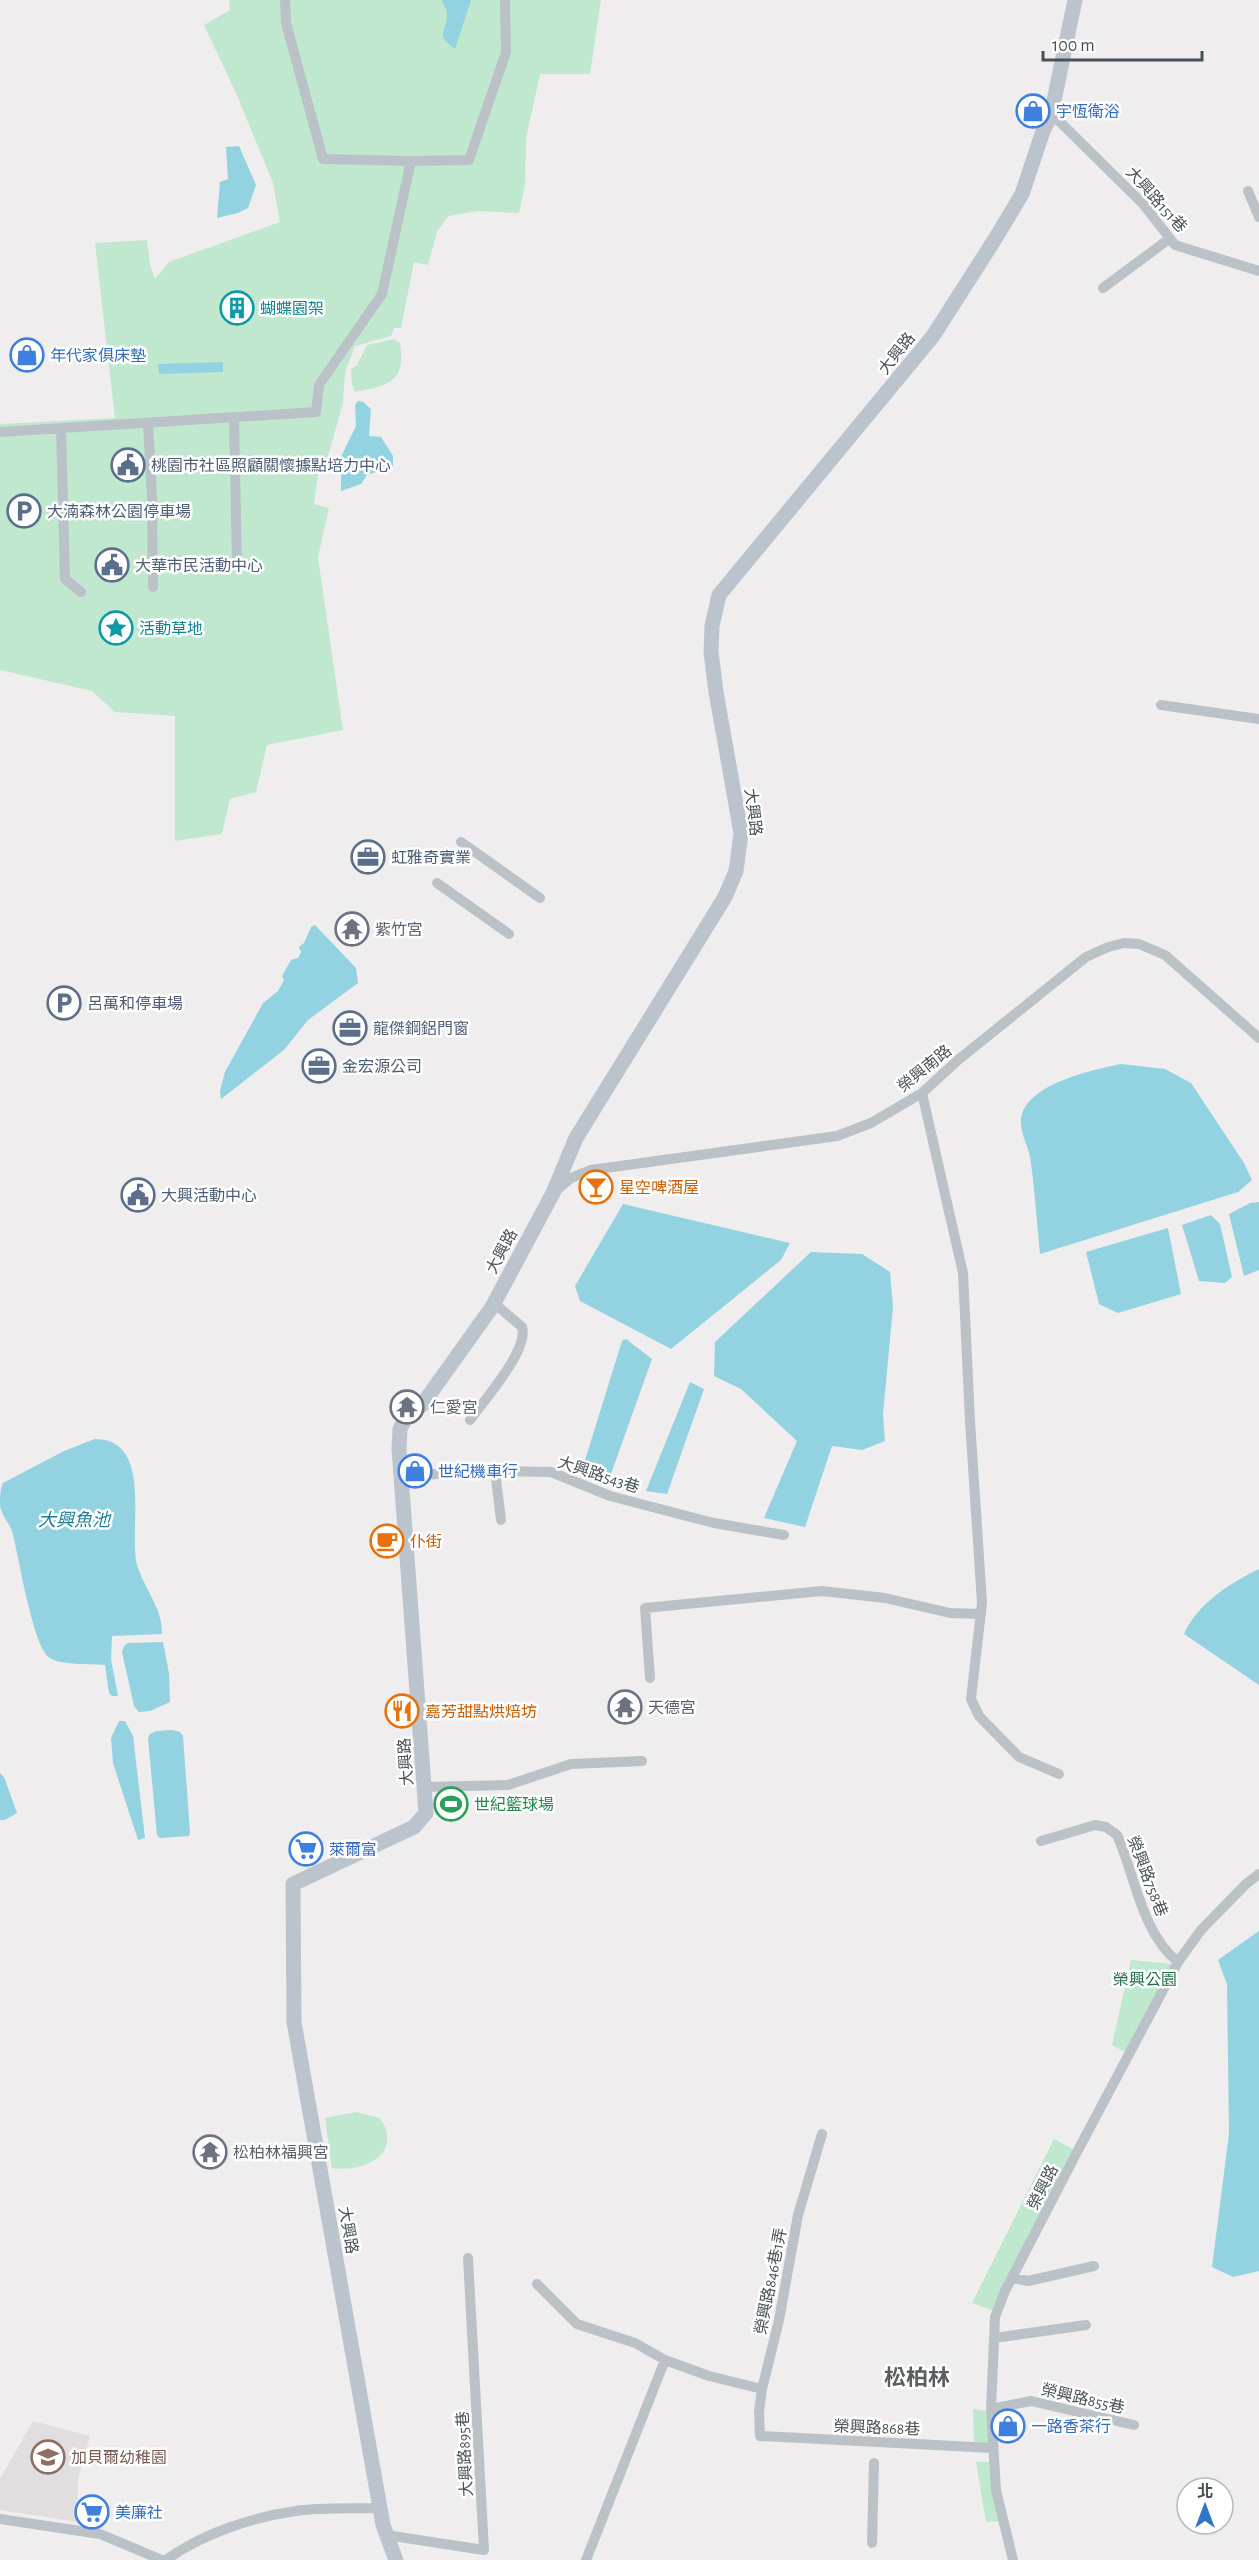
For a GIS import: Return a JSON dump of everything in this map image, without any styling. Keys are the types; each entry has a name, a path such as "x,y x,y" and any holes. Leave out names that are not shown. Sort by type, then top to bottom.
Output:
{"street":[{"path":"285,0 286,22 322,159 411,162 469,160 506,52 505,0"},
{"name":"大興路","path":"396,2560 386,2535 380,2508 294,2022 292,1884 414,1827 426,1813 401,1476 400,1429 404,1421 422,1405 494,1303 553,1193 576,1138 725,897 736,871 741,833 711,652 712,626 719,595 933,336 1022,194 1043,131 1051,115 1075,0"},
{"name":"大興路151巷","path":"1051,115 1136,196 1162,226 1169,239 1176,244 1259,271"},
{"path":"0,432 316,412 319,384 382,294 411,162"},
{"path":"1248,191 1259,217"},
{"path":"1103,288 1169,239"},
{"path":"234,417 237,567"},
{"path":"148,423 153,587"},
{"path":"61,428 65,579 81,592"},
{"path":"1161,705 1259,719"},
{"path":"461,842 540,898"},
{"path":"437,883 509,934"},
{"name":"榮興南路","path":"553,1193 571,1178 591,1170 837,1136 871,1124 922,1093 958,1060 1086,957 1124,943 1139,945 1165,955 1259,1038"},
{"path":"922,1093 963,1273 981,1584 981,1614 971,1699 979,1716 1019,1757 1059,1774"},
{"path":"470,1420 514,1358 522,1342 522,1327 494,1303"},
{"path":"495,1471 501,1520"},
{"name":"大興路543巷","path":"401,1476 495,1471 550,1472 610,1496 714,1523 784,1536"},
{"path":"650,1678 645,1608 822,1591 885,1598 950,1613 981,1614"},
{"path":"424,1787 508,1785 571,1764 642,1761"},
{"name":"榮興路758巷","path":"1041,1841 1095,1825 1106,1827 1117,1835 1152,1932 1166,1952 1178,1962"},
{"name":"榮興路","path":"1013,2560 996,2490 991,2409 995,2317 1012,2278 1178,1962 1201,1930 1246,1884 1259,1874"},
{"name":"榮興路846巷1弄","path":"760,2436 759,2412 762,2389 779,2320 798,2215 822,2134"},
{"name":"大興路895巷","path":"386,2535 484,2550 468,2258"},
{"path":"1012,2278 1028,2281 1094,2266"},
{"path":"537,2284 577,2324 635,2343 665,2360 709,2376 762,2389"},
{"path":"994,2338 1086,2325"},
{"path":"586,2560 665,2360"},
{"name":"榮興路855巷","path":"991,2409 1031,2401 1134,2425"},
{"name":"榮興路868巷","path":"760,2436 993,2448"},
{"path":"872,2543 874,2463"},
{"path":"0,2519 100,2534 164,2560 224,2530 262,2517 297,2511 380,2508"}],"shaded area":[{"name":"加貝爾幼稚園","path":"33,2421 90,2436 78,2480 77,2522 0,2510 0,2479"}],"green space":[{"path":"229,0 601,0 590,74 540,74 526,139 525,185 519,213 478,211 448,216 437,232 428,265 414,262 401,328 394,328 391,336 355,346 345,373 343,403 325,467 319,468 314,504 329,508 318,557 343,730 267,745 256,792 230,799 222,834 175,841 175,716 115,712 92,691 0,670 0,424 115,418 95,243 147,240 150,264 155,279 169,262 280,222 273,183 236,93 204,25 230,10"},
{"path":"394,339 400,343 401,366 398,374 386,384 355,392 351,369 357,365 367,345"},
{"name":"世紀籃球場","path":"461,1790 462,1813 442,1814 441,1795 444,1792"},
{"name":"榮興公園","path":"1131,1960 1173,1964 1125,2052 1112,2045"},
{"path":"356,2112 380,2118 386,2131 387,2142 384,2151 368,2164 344,2169 332,2168 325,2118"},
{"path":"1054,2139 1073,2149 992,2310 972,2303"},
{"path":"973,2409 987,2411 990,2445 974,2443"},
{"path":"976,2462 991,2462 1000,2521 986,2522"}],"water":[{"path":"442,0 471,0 455,49 443,36 447,14"},
{"path":"239,146 256,185 248,208 217,218 220,182 228,179 226,147"},
{"path":"223,362 223,372 159,374 158,364"},
{"path":"358,401 371,409 369,436 381,437 393,456 393,466 367,475 361,484 341,491 341,457 356,426 355,405"},
{"path":"315,925 356,968 358,983 308,1020 284,1050 221,1099 220,1091 225,1072 263,1003 278,991 284,980 282,976 291,960 298,958 301,952 299,947 304,943 311,927"},
{"path":"1121,1064 1165,1069 1191,1083 1244,1163 1252,1180 1238,1192 1040,1254 1030,1158 1021,1128 1024,1110 1032,1099 1060,1081"},
{"path":"1259,1202 1259,1270 1244,1276 1229,1214 1250,1203"},
{"path":"623,1204 790,1243 781,1260 671,1349 580,1301 575,1286"},
{"path":"1211,1215 1220,1224 1232,1277 1225,1283 1199,1281 1182,1225"},
{"path":"1168,1228 1181,1294 1118,1313 1099,1304 1086,1252"},
{"path":"811,1252 862,1254 890,1272 893,1307 883,1414 885,1441 862,1450 832,1446 805,1527 764,1518 797,1441 741,1389 714,1376 715,1342"},
{"path":"626,1339 652,1359 607,1485 581,1473 622,1341"},
{"path":"690,1382 704,1389 667,1494 646,1491"},
{"name":"大興魚池","path":"95,1439 113,1443 125,1454 132,1470 135,1489 137,1565 162,1625 162,1634 112,1636 111,1659 118,1696 112,1696 109,1693 105,1665 61,1662 50,1658 44,1651 32,1620 12,1531 0,1505 3,1483 64,1451"},
{"path":"1259,1569 1259,1685 1184,1634 1197,1613 1216,1595"},
{"path":"163,1642 169,1673 170,1702 150,1711 139,1712 134,1706 122,1652 124,1646 128,1643"},
{"path":"119,1721 125,1721 133,1736 145,1838 138,1840 113,1763 111,1738"},
{"path":"157,1731 180,1732 183,1736 190,1832 189,1836 160,1838 157,1835 148,1738 150,1734"},
{"path":"0,1773 4,1777 17,1813 5,1820 0,1820"},
{"path":"1259,1931 1259,2271 1233,2277 1212,2267 1229,2134 1227,1984 1218,1960"}],"place":[{"name":"宇恆衛浴","path":"1033,111"},
{"name":"蝴蝶園架","path":"237,308"},
{"name":"年代家俱床墊","path":"27,355"},
{"name":"桃園市社區照顧關懷據點培力中心","path":"128,465"},
{"name":"大湳森林公園停車場","path":"24,511"},
{"name":"大華市民活動中心","path":"112,565"},
{"name":"活動草地","path":"116,628"},
{"name":"虹雅奇實業","path":"368,857"},
{"name":"紫竹宮","path":"352,929"},
{"name":"呂萬和停車場","path":"64,1003"},
{"name":"龍傑鋼鋁門窗","path":"350,1028"},
{"name":"金宏源公司","path":"319,1066"},
{"name":"星空啤酒屋","path":"596,1187"},
{"name":"大興活動中心","path":"138,1195"},
{"name":"仁愛宮","path":"407,1407"},
{"name":"世紀機車行","path":"415,1471"},
{"name":"仆街","path":"387,1541"},
{"name":"天德宮","path":"625,1707"},
{"name":"嘉芳甜點烘焙坊","path":"402,1711"},
{"name":"世紀籃球場","path":"451,1804"},
{"name":"萊爾富","path":"306,1849"},
{"name":"松柏林福興宮","path":"210,2152"},
{"name":"一路香茶行","path":"1008,2426"},
{"name":"加貝爾幼稚園","path":"48,2457"},
{"name":"美廉社","path":"92,2512"}],"district":[{"name":"松柏林","path":"917,2377"}]}
